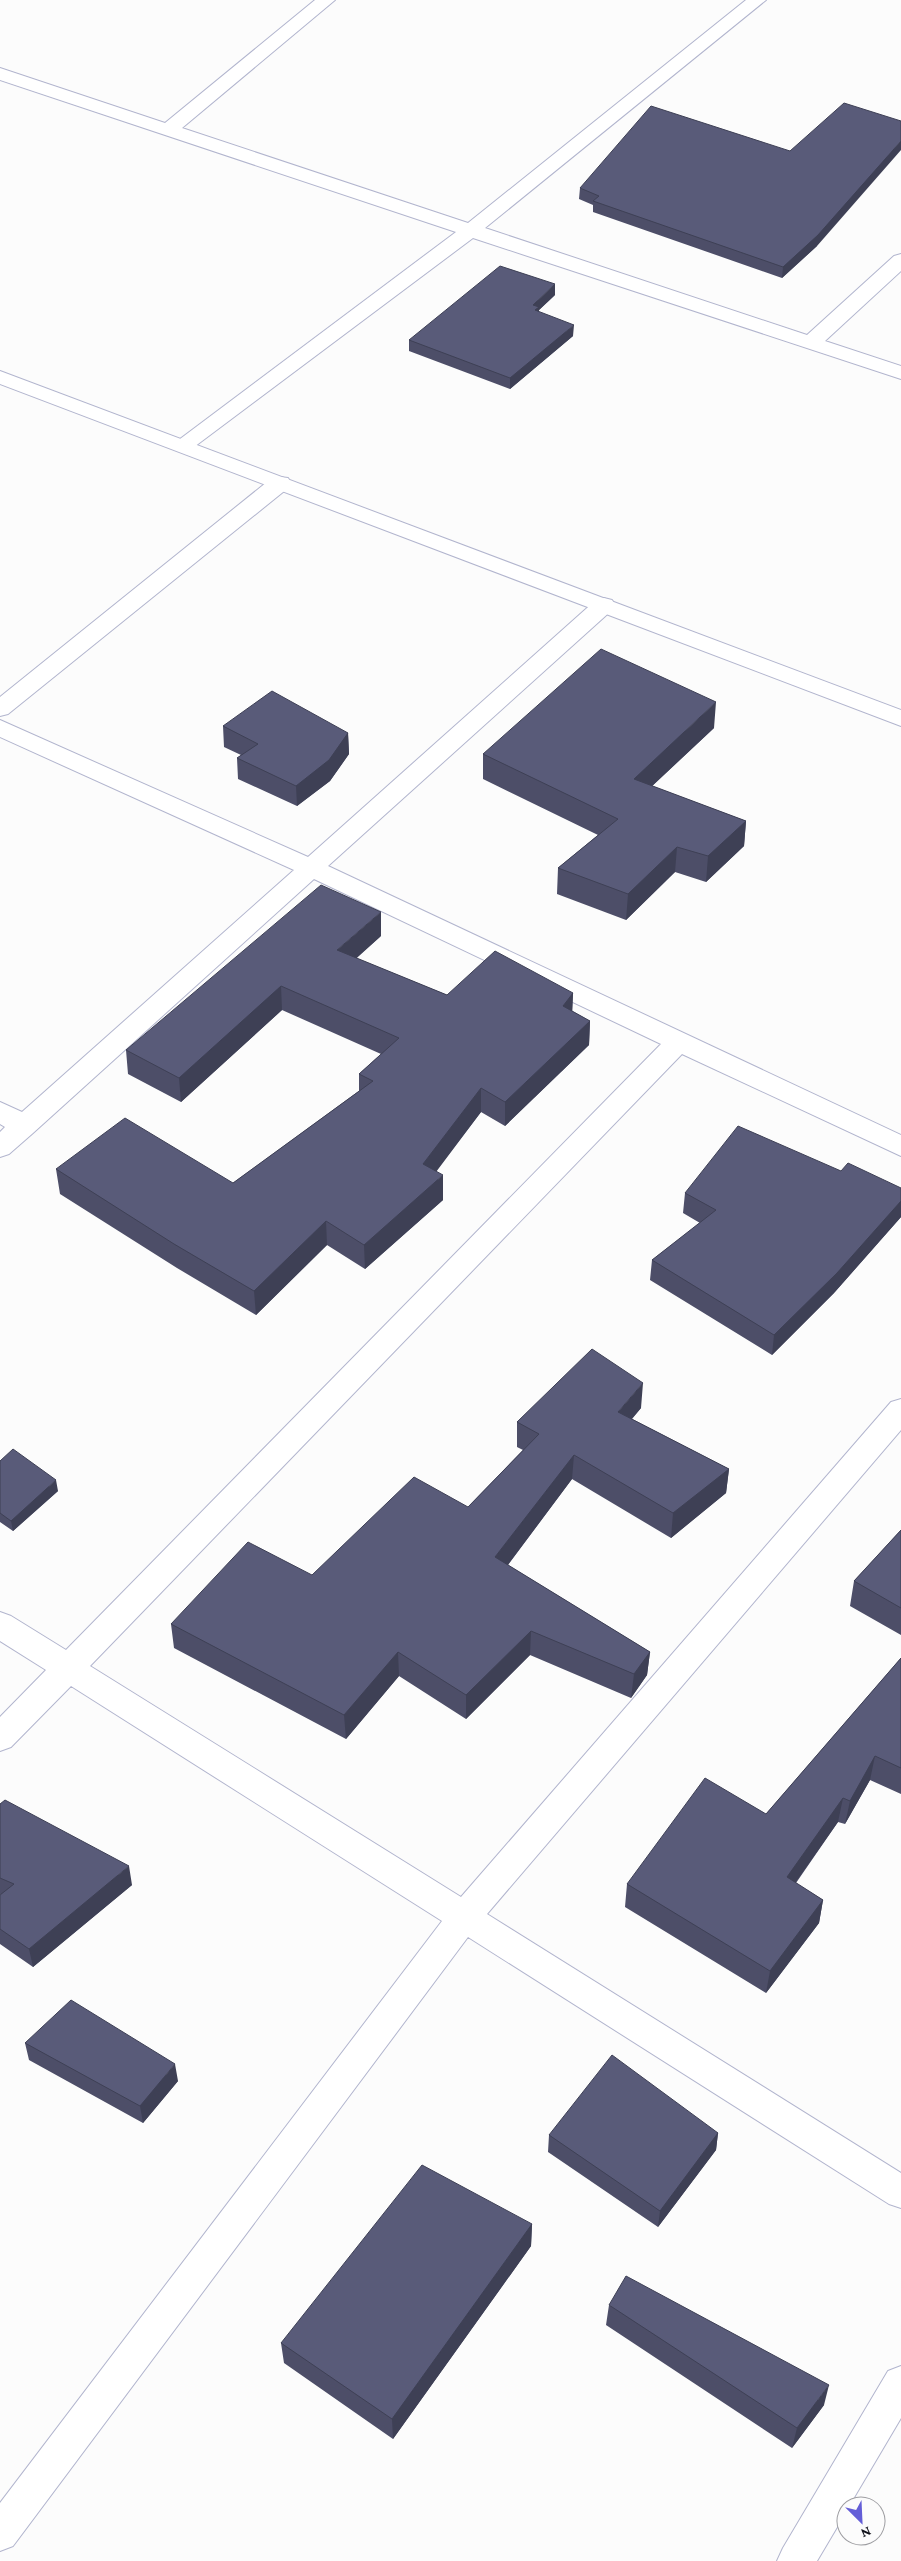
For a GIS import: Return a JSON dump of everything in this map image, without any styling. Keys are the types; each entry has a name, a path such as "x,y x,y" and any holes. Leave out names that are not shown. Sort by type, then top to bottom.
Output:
{"street":[{"path":"168,130 326,0"},
{"path":"183,446 471,230 757,0"},
{"path":"0,74 901,373"},
{"path":"811,343 901,260"},
{"path":"0,376 901,718"},
{"path":"0,709 280,483"},
{"path":"0,1147 313,869 604,605"},
{"path":"0,728 313,869 901,1146"},
{"path":"0,1738 67,1667 678,1042"},
{"path":"0,1112 24,1126"},
{"path":"0,2533 464,1917 901,1410"},
{"path":"0,1625 901,2192"},
{"path":"796,2561 901,2384"}],"building":[{"path":"844,103 901,121 901,141 818,235 783,267 593,201 599,196 580,188 651,106 790,151"},
{"path":"500,266 555,284 533,305 539,307 535,310 574,325 510,378 409,340"},
{"path":"601,649 716,702 634,779 746,821 708,856 677,847 628,894 558,868 618,819 483,754"},
{"path":"272,691 348,733 329,760 296,786 237,758 258,744 223,726"},
{"path":"321,885 381,912 337,950 447,995 495,951 573,993 563,1006 590,1021 505,1102 481,1088 423,1164 443,1175 364,1245 326,1221 254,1291 174,1244 56,1169 125,1118 233,1183 373,1081 359,1074 399,1038 281,986 179,1078 126,1050"},
{"path":"738,1126 841,1171 848,1163 901,1188 901,1201 837,1273 774,1335 652,1260 716,1210 685,1193"},
{"path":"592,1349 643,1383 618,1412 729,1469 673,1513 574,1455 495,1557 650,1652 634,1674 531,1631 466,1695 398,1652 344,1715 171,1624 248,1542 312,1575 414,1477 468,1507 539,1434 517,1422"},
{"path":"13,1449 56,1480 11,1521 0,1513 0,1461"},
{"path":"901,1530 901,1608 854,1581"},
{"path":"901,1658 901,1768 875,1756 850,1801 843,1798 787,1877 823,1900 770,1971 627,1884 705,1778 766,1814"},
{"path":"5,1800 129,1866 29,1949 0,1929 0,1895 14,1884 0,1878 0,1804"},
{"path":"71,2000 175,2064 140,2106 25,2043"},
{"path":"612,2055 718,2133 660,2211 549,2135"},
{"path":"422,2165 532,2224 392,2419 281,2343"},
{"path":"626,2276 829,2385 797,2428 609,2305"}]}
